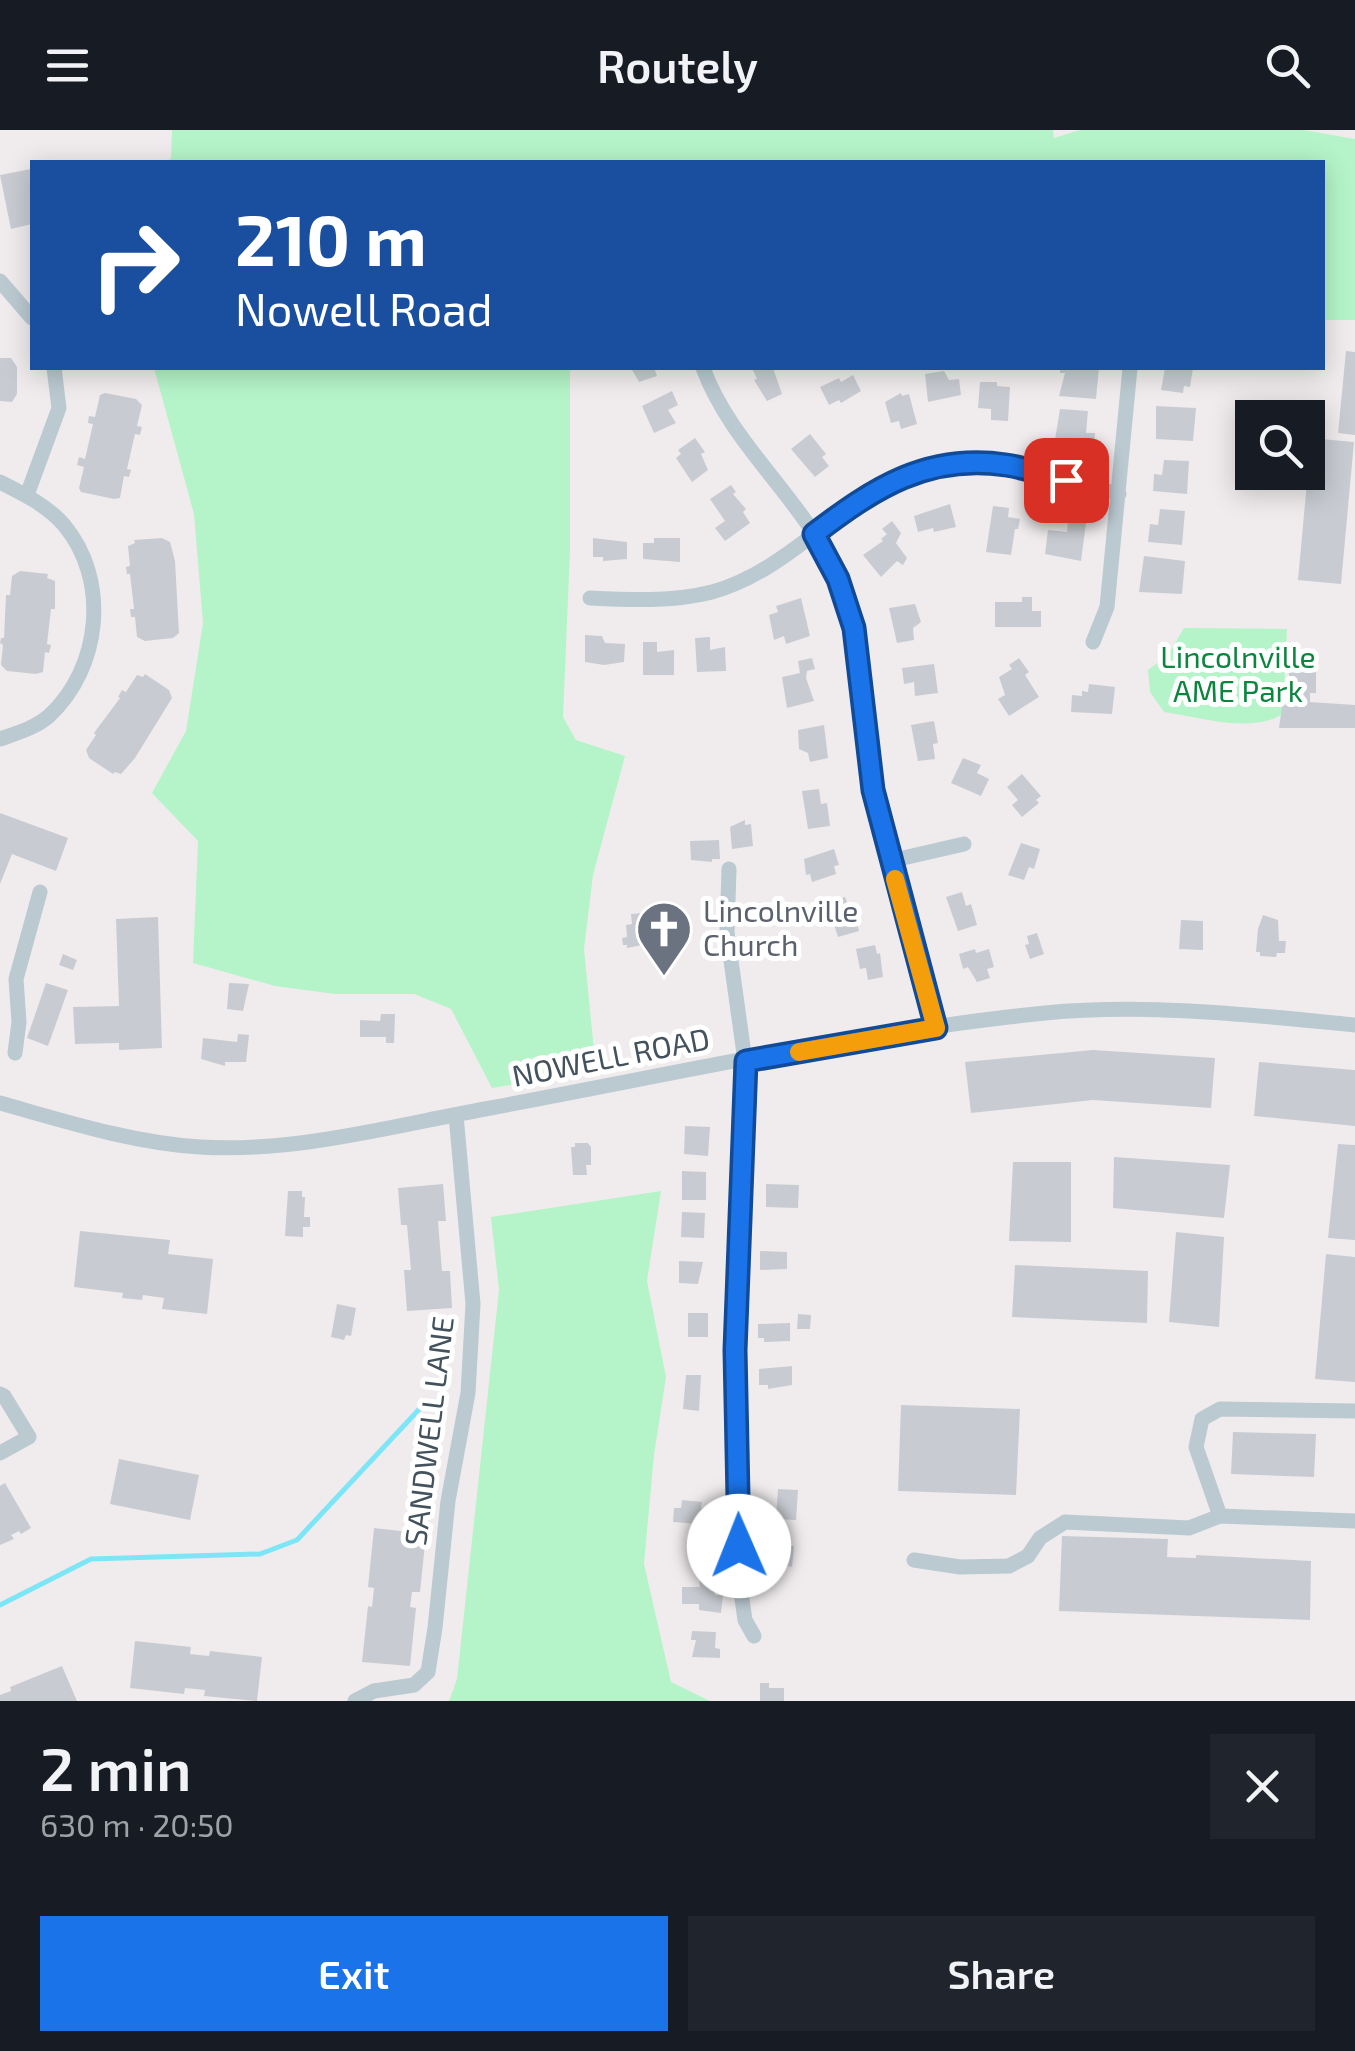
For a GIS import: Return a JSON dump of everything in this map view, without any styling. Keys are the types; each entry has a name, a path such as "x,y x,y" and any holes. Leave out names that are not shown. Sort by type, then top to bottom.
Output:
{"street":[{"path":"0,281 7,300 30,317"},
{"path":"27,494 58,408 54,370"},
{"path":"704,370 749,446 814,534 838,579 854,628 873,790 936,1028"},
{"path":"1093,642 1107,608 1130,370"},
{"path":"590,598 651,600 714,592 754,574 854,503 918,470 967,462 1008,465 1119,494"},
{"path":"0,482 27,494 64,524 84,557 94,593 87,658 70,692 47,717 0,739"},
{"path":"890,861 964,844"},
{"path":"729,869 728,932 746,1061 735,1350 740,1585 745,1620 754,1636"},
{"path":"16,1053 16,980 40,892"},
{"name":"NOWELL ROAD","path":"0,1103 160,1142 210,1148 319,1138 936,1028 1041,1014 1184,1011 1355,1025"},
{"name":"SANDWELL LANE","path":"354,1701 374,1691 414,1685 428,1672 448,1501 468,1393 474,1304 456,1114"},
{"path":"0,1394 29,1437 0,1453"},
{"path":"1220,1516 1196,1447 1202,1419 1220,1409 1355,1411"},
{"path":"914,1560 960,1567 1009,1566 1028,1556 1040,1538 1065,1522 1189,1528 1220,1516 1355,1522"}],"green space":[{"path":"172,130 1053,130 1054,138 1080,130 1304,130 1355,139 1355,320 1325,320 1325,160 171,158"},
{"path":"155,370 570,370 570,552 563,717 576,740 625,756 593,875 584,949 596,1071 492,1088 451,1009 414,994 335,994 275,986 193,963 198,841 152,793 186,731 203,623 194,514"},
{"name":"Lincolnville AME Park","path":"1184,628 1287,629 1283,714 1256,723 1240,723 1164,712 1150,692 1148,670 1168,655"},
{"path":"661,1191 647,1281 666,1377 644,1564 671,1682 710,1701 449,1701 457,1679 499,1290 491,1217"}],"building":[{"path":"30,169 30,224 11,229 0,175"},
{"path":"1346,351 1355,352 1355,435 1338,433"},
{"path":"0,358 11,358 17,367 17,394 12,402 0,401"},
{"path":"632,370 655,370 657,376 639,382"},
{"path":"753,370 774,370 782,394 767,401 754,380 757,379"},
{"path":"1099,370 1096,399 1059,396 1065,373 1060,373"},
{"path":"1165,370 1193,370 1190,387 1184,386 1183,393 1161,390"},
{"path":"944,371 949,380 959,379 961,395 928,402 925,374"},
{"path":"853,375 861,391 829,405 820,387"},
{"path":"980,382 1010,387 1008,421 991,420 991,409 978,408"},
{"path":"672,391 678,405 668,410 676,423 654,433 642,406"},
{"path":"901,393 909,394 917,424 901,429 899,421 891,423 885,402"},
{"path":"100,395 136,399 142,405 137,426 142,427 140,435 135,434 127,469 131,470 129,477 124,476 120,498 114,499 81,492 84,467 77,465 79,457 85,459 93,424 88,423 89,416 95,417"},
{"path":"1156,406 1196,408 1193,441 1156,439"},
{"path":"1060,409 1088,411 1086,433 1095,433 1094,451 1054,446"},
{"path":"810,434 826,454 822,457 829,466 815,477 791,449"},
{"path":"695,438 705,452 701,454 708,470 692,482 676,458 681,454 678,450"},
{"path":"1325,439 1354,442 1341,584 1298,580 1306,490 1325,490"},
{"path":"1164,460 1189,461 1187,494 1153,491 1154,474 1162,475"},
{"path":"731,485 750,523 725,541 715,528 725,521 710,499"},
{"path":"950,504 956,527 918,532 914,516"},
{"path":"993,506 1009,508 1008,517 1020,519 1011,555 986,552"},
{"path":"1160,509 1185,511 1182,545 1148,542 1150,524 1158,525"},
{"path":"892,521 901,533 896,543 907,558 903,565 897,561 881,577 863,555 883,541 887,534 882,529"},
{"path":"1068,521 1086,523 1081,561 1045,554 1048,530 1067,532"},
{"path":"162,538 170,542 175,561 179,633 173,638 145,641 137,637 135,617 131,617 130,609 134,609 126,567 130,566 128,546 134,540"},
{"path":"593,538 627,542 627,559 603,561 603,557 593,557"},
{"path":"654,538 680,538 680,562 643,559 643,543 654,543"},
{"path":"1144,556 1185,561 1182,594 1139,592"},
{"path":"20,571 48,574 47,578 55,581 55,609 51,609 47,644 51,645 49,653 45,652 43,672 36,674 7,671 1,665 6,595 10,595 12,576"},
{"path":"1022,597 1032,597 1032,611 1041,611 1041,627 995,627 995,602 1022,602"},
{"path":"801,598 810,636 786,644 784,636 774,640 769,615 778,612 776,606"},
{"path":"915,604 921,622 913,628 914,640 897,643 889,608"},
{"path":"585,635 602,636 605,643 625,644 624,662 585,662"},
{"path":"710,637 710,650 725,647 726,671 697,672 695,638"},
{"path":"643,642 657,642 657,652 674,650 674,675 643,675"},
{"path":"812,658 815,669 807,671 806,678 814,701 787,708 782,677 800,673 798,661"},
{"path":"1019,658 1039,697 1009,716 998,699 1005,695 999,677 1012,669 1009,665"},
{"path":"1289,660 1316,660 1316,693 1310,693 1310,702 1355,705 1355,728 1279,728 1283,700 1289,700"},
{"path":"934,664 938,693 915,696 914,682 904,684 902,668"},
{"path":"145,674 169,690 172,698 135,758 121,774 113,774 89,758 86,750 122,690 126,692 137,675"},
{"path":"1089,684 1115,687 1112,714 1071,712 1072,695 1082,696 1082,691 1088,692"},
{"path":"934,721 938,743 933,744 935,759 918,761 911,725"},
{"path":"824,725 828,758 810,762 808,753 799,749 798,730"},
{"path":"963,758 981,765 977,773 989,779 981,796 951,783"},
{"path":"1022,774 1041,796 1036,800 1039,803 1022,817 1012,805 1018,800 1007,787"},
{"path":"819,789 821,804 827,803 830,826 808,829 802,791"},
{"path":"0,813 68,838 56,871 12,854 0,884"},
{"path":"745,820 745,825 751,824 753,846 732,849 730,827"},
{"path":"719,840 720,859 691,860 690,841"},
{"path":"1021,843 1040,849 1034,869 1029,867 1024,880 1008,875"},
{"path":"834,849 839,865 834,866 836,874 812,882 810,874 806,875 804,859"},
{"path":"962,892 966,906 971,904 977,925 958,931 946,897"},
{"path":"845,897 850,910 854,909 859,931 838,937 827,902"},
{"path":"644,913 645,935 652,935 652,943 627,948 622,938 627,937 626,925 632,924 631,914"},
{"path":"1263,915 1278,920 1279,941 1286,941 1285,953 1277,953 1276,957 1256,952"},
{"path":"158,917 162,1048 119,1050 119,1043 75,1044 73,1007 119,1006 116,919"},
{"path":"1181,920 1203,921 1203,950 1179,949"},
{"path":"1037,933 1044,954 1030,959 1025,945 1029,944 1027,936"},
{"path":"875,945 883,977 868,980 866,968 860,969 856,949"},
{"path":"975,949 976,953 989,949 994,967 987,969 990,978 977,982 968,967 963,969 959,954"},
{"path":"63,954 77,960 73,970 59,965"},
{"path":"46,983 68,990 48,1046 27,1038"},
{"path":"229,983 249,984 243,1011 227,1009"},
{"path":"381,1014 395,1014 394,1043 386,1043 386,1037 360,1037 360,1020 380,1021"},
{"path":"238,1034 249,1035 246,1062 225,1062 225,1066 201,1059 203,1038 237,1042"},
{"path":"1093,1050 1215,1058 1211,1108 1093,1100 971,1113 965,1062"},
{"path":"1259,1062 1355,1070 1355,1126 1254,1116"},
{"path":"685,1126 710,1127 708,1156 684,1154"},
{"path":"588,1143 591,1147 587,1175 573,1175 571,1147"},
{"path":"1338,1144 1355,1145 1355,1240 1328,1238"},
{"path":"1114,1157 1230,1165 1224,1218 1113,1208"},
{"path":"1013,1162 1071,1162 1071,1242 1009,1241"},
{"path":"682,1171 706,1172 706,1200 682,1200"},
{"path":"443,1184 446,1221 438,1221 442,1271 450,1271 452,1308 407,1311 404,1270 411,1270 407,1225 401,1225 398,1188"},
{"path":"766,1184 799,1185 798,1208 766,1207"},
{"path":"288,1191 302,1191 305,1197 304,1217 310,1217 310,1227 303,1227 303,1237 285,1236"},
{"path":"682,1212 705,1213 704,1238 681,1237"},
{"path":"80,1231 170,1240 168,1254 213,1259 207,1314 162,1309 164,1298 122,1298 123,1293 74,1287"},
{"path":"1176,1232 1224,1237 1219,1327 1169,1322"},
{"path":"760,1251 787,1252 787,1269 760,1270"},
{"path":"1326,1254 1355,1257 1355,1382 1315,1379"},
{"path":"679,1261 703,1262 698,1284 679,1283"},
{"path":"1015,1265 1148,1271 1147,1323 1012,1317"},
{"path":"337,1304 356,1308 351,1336 346,1335 344,1340 331,1337"},
{"path":"688,1313 708,1313 708,1337 688,1337"},
{"path":"798,1314 811,1315 810,1329 797,1329"},
{"path":"790,1323 790,1341 764,1342 764,1338 758,1338 758,1324"},
{"path":"792,1366 792,1385 768,1389 768,1385 759,1385 759,1369"},
{"path":"686,1375 701,1375 699,1411 683,1409"},
{"path":"901,1405 1020,1409 1016,1495 898,1491"},
{"path":"1233,1432 1316,1434 1314,1477 1231,1474"},
{"path":"119,1459 199,1475 190,1520 110,1504"},
{"path":"5,1483 31,1528 11,1535 14,1539 0,1545 0,1486"},
{"path":"778,1489 798,1490 796,1520 776,1519"},
{"path":"682,1500 702,1502 701,1508 707,1509 700,1524 673,1522 674,1508 681,1508"},
{"path":"374,1528 426,1534 420,1592 412,1592 410,1607 416,1608 410,1666 362,1662 368,1606 372,1607 374,1588 368,1587"},
{"path":"1062,1536 1168,1539 1167,1557 1311,1561 1310,1620 1059,1611"},
{"path":"775,1545 794,1546 792,1567 769,1563"},
{"path":"699,1577 711,1577 715,1595 723,1595 721,1613 699,1610 699,1604 682,1604 682,1587 700,1587"},
{"path":"692,1631 716,1632 715,1648 720,1649 720,1658 692,1657 696,1640 691,1640"},
{"path":"135,1641 191,1647 190,1654 209,1656 210,1651 262,1657 257,1701 204,1696 205,1690 185,1688 184,1694 130,1688"},
{"path":"62,1666 77,1701 0,1701 0,1695 11,1691 10,1687"},
{"path":"760,1683 769,1683 769,1688 784,1688 784,1701 760,1701"}],"waterway":[{"path":"0,1605 91,1559 260,1554 297,1540 426,1402"}],"slow traffic":[{"path":"799,1052 936,1028 895,879"}],"place":[{"name":"Lincolnville Church","path":"664,978"}],"route":[{"path":"739,1546 735,1350 746,1061 936,1028 873,790 854,628 838,579 814,534 854,503 918,470 967,462 1008,465 1066,480"}]}
